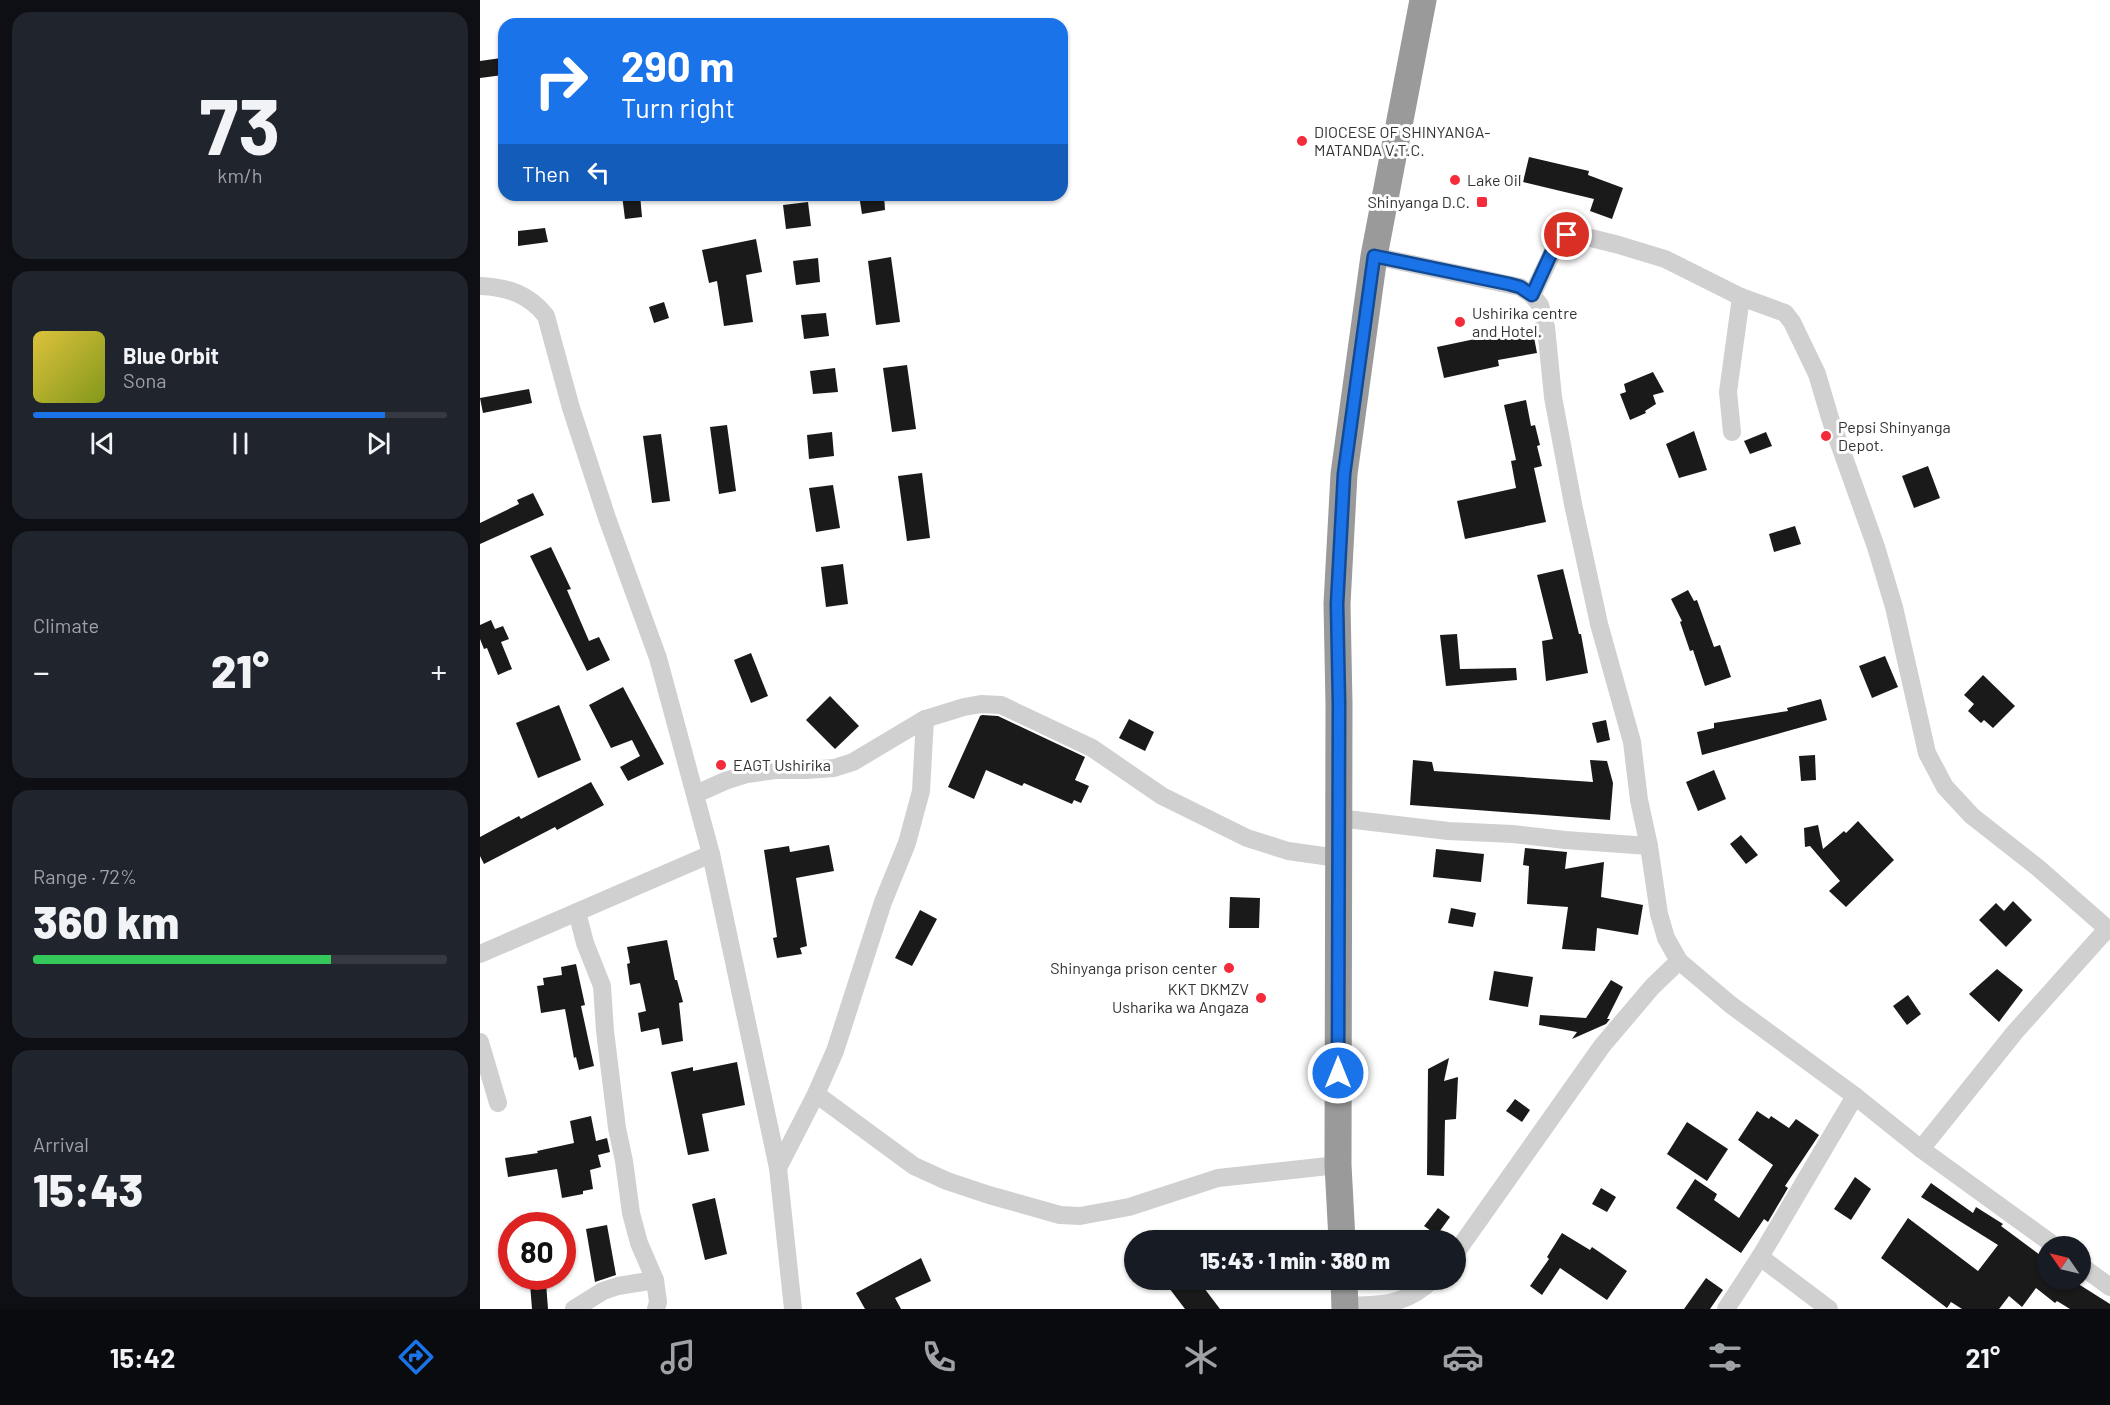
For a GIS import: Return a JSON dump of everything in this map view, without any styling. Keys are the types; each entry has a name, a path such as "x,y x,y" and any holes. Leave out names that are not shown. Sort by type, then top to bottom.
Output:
{"highway":[{"path":"1341,1230 1338,1166 1337,604 1344,474 1374,256 1423,0"},
{"path":"1344,1290 1345,1308"}],"street":[{"path":"1532,295 1555,245 1559,239 1567,235 1619,244 1655,256 1741,297 1785,313 1802,341 1817,374 1830,418 1876,547 1891,597 1927,753 1945,787 1972,816 2037,867 2109,930 2015,1032 1921,1149"},
{"path":"1374,256 1520,287 1532,295 1540,305 1545,327 1553,397 1573,504 1599,624 1632,742 1639,800 1649,846 1659,914 1666,938 1679,960 1731,1005 1855,1096 1921,1149 2041,1236"},
{"path":"480,286 500,287 523,295 539,307 546,316 571,408 607,518 658,658 711,854 778,1168 793,1309"},
{"path":"1732,432 1728,392 1741,297"},
{"path":"696,794 747,774 775,770 834,768 853,762 925,719 981,704 1001,705 1092,748 1162,796 1247,838 1288,851 1338,858"},
{"path":"778,1168 835,1051 883,902 907,843 921,791 925,719"},
{"path":"1338,818 1448,831 1513,834 1649,846"},
{"path":"480,954 711,854"},
{"path":"577,912 585,943 602,986 617,1128 631,1213 639,1243 655,1280 658,1302 656,1309"},
{"path":"1466,1238 1602,1046 1652,987 1679,960"},
{"path":"480,1042 498,1103"},
{"path":"816,1094 914,1166 982,1193 1060,1215 1080,1216 1129,1207 1218,1178 1338,1166"},
{"path":"1726,1309 1760,1257 1855,1096"},
{"path":"1760,1257 1829,1309"},
{"path":"2091,1273 2110,1287"},
{"path":"574,1309 603,1291 655,1280"},
{"path":"1345,1308 1402,1301 1418,1290"}],"building":[{"path":"498,58 498,76 480,78 480,61"},
{"path":"1529,157 1589,171 1588,175 1623,188 1612,219 1590,211 1594,199 1523,182"},
{"path":"623,201 641,201 642,217 625,219"},
{"path":"860,201 884,201 885,210 862,214"},
{"path":"808,202 811,226 786,229 783,205"},
{"path":"545,228 548,242 518,246 518,231"},
{"path":"756,239 762,272 746,275 753,322 724,326 717,281 709,283 702,250"},
{"path":"891,257 900,322 876,325 868,261"},
{"path":"818,258 820,282 796,285 793,261"},
{"path":"664,302 669,318 654,323 649,307"},
{"path":"826,313 829,336 804,339 801,315"},
{"path":"1532,327 1537,353 1498,360 1499,366 1444,378 1437,347"},
{"path":"907,365 916,429 892,432 883,368"},
{"path":"835,368 838,392 813,394 810,371"},
{"path":"1653,372 1664,392 1653,395 1656,404 1645,411 1646,413 1630,420 1620,394 1626,392 1624,384"},
{"path":"529,389 532,403 483,413 480,398"},
{"path":"1526,400 1531,426 1535,425 1540,445 1537,446 1542,466 1534,468 1546,522 1465,539 1457,501 1516,488 1511,461 1516,460 1504,405"},
{"path":"727,425 736,491 719,494 710,427"},
{"path":"1694,431 1707,470 1679,478 1666,444"},
{"path":"832,432 834,456 809,459 807,435"},
{"path":"1766,432 1772,446 1750,454 1744,441"},
{"path":"661,434 670,501 652,503 643,436"},
{"path":"1928,466 1940,498 1914,508 1902,476"},
{"path":"922,473 930,538 907,541 898,476"},
{"path":"833,485 840,528 816,532 809,488"},
{"path":"533,493 544,515 480,544 480,523 519,504 517,500"},
{"path":"1795,526 1801,544 1774,552 1769,534"},
{"path":"551,547 571,589 567,590 589,641 599,637 610,660 587,671 530,556"},
{"path":"843,564 848,604 826,607 821,567"},
{"path":"1563,569 1579,634 1581,634 1588,673 1546,681 1542,641 1553,639 1537,575"},
{"path":"1688,590 1694,601 1697,600 1714,647 1720,645 1731,677 1705,686 1693,650 1690,651 1680,622 1682,621 1671,599"},
{"path":"491,620 495,629 503,626 509,639 501,642 512,669 498,675 487,648 484,649 480,639 480,625"},
{"path":"1457,634 1460,669 1516,668 1517,680 1446,686 1440,635"},
{"path":"751,653 768,696 751,703 734,660"},
{"path":"1885,656 1898,687 1872,698 1859,666"},
{"path":"1983,675 2015,706 1993,728 1984,720 1981,723 1968,711 1974,704 1964,695"},
{"path":"623,687 664,764 628,781 620,767 640,756 632,740 611,748 589,705"},
{"path":"830,696 859,726 835,749 806,720"},
{"path":"1821,699 1827,720 1702,755 1697,732 1714,728 1714,723 1788,711 1787,708"},
{"path":"559,705 581,760 538,778 516,723"},
{"path":"982,715 998,716 1085,757 1075,780 1089,786 1081,803 1074,800 1072,804 1024,783 1022,786 986,770 974,799 948,787"},
{"path":"1129,719 1154,732 1145,751 1119,738"},
{"path":"1606,720 1610,740 1597,743 1592,723"},
{"path":"1815,755 1816,780 1801,781 1799,756"},
{"path":"1413,760 1432,762 1434,771 1593,782 1590,760 1607,761 1613,783 1610,820 1410,805"},
{"path":"1714,770 1726,799 1698,811 1686,782"},
{"path":"591,782 604,805 557,830 555,827 484,864 480,856 480,837 519,816 521,819"},
{"path":"1858,821 1894,860 1846,907 1829,891 1840,881 1810,846 1805,847 1804,828 1818,825 1823,849 1844,831 1846,833"},
{"path":"1741,835 1758,855 1746,864 1730,844"},
{"path":"829,845 834,871 796,878 807,946 800,948 802,954 777,958 773,938 777,937 764,850 789,846 790,852"},
{"path":"1525,848 1567,852 1565,869 1604,862 1601,897 1643,905 1638,935 1597,928 1595,951 1562,949 1568,907 1527,904 1529,866 1523,865"},
{"path":"1436,849 1484,854 1481,882 1433,877"},
{"path":"1230,897 1260,898 1259,928 1229,928"},
{"path":"2013,901 2032,920 2006,947 1979,920 1996,903 2004,911"},
{"path":"1451,908 1476,913 1473,927 1448,923"},
{"path":"920,910 937,919 912,966 895,958"},
{"path":"667,940 675,980 677,980 683,1002 679,1003 683,1041 662,1045 659,1028 641,1032 638,1013 646,1011 640,983 630,985 627,947"},
{"path":"576,964 585,1005 581,1006 594,1066 579,1070 576,1057 574,1058 565,1009 541,1013 537,986 544,985 543,978 562,975 561,967"},
{"path":"1997,969 2023,990 1999,1022 1969,994"},
{"path":"1494,971 1533,977 1528,1007 1489,1000"},
{"path":"1611,980 1623,987 1606,1024 1572,1039 1577,1032 1539,1025 1540,1015 1586,1018"},
{"path":"1908,995 1921,1014 1907,1025 1893,1006"},
{"path":"1449,1058 1444,1081 1458,1077 1456,1119 1445,1120 1444,1176 1427,1175 1428,1069"},
{"path":"737,1062 745,1105 702,1114 709,1151 688,1155 671,1072 693,1067 693,1071"},
{"path":"1515,1099 1530,1110 1522,1122 1506,1111"},
{"path":"1757,1111 1769,1119 1771,1116 1789,1128 1796,1119 1819,1135 1785,1186 1788,1188 1768,1222 1764,1219 1741,1253 1676,1208 1695,1179 1717,1194 1714,1200 1739,1218 1773,1165 1738,1140"},
{"path":"591,1116 596,1141 607,1138 610,1152 598,1155 601,1167 590,1170 593,1189 583,1191 583,1194 562,1198 557,1169 508,1177 505,1158 538,1153 537,1151 574,1143 570,1121"},
{"path":"1687,1122 1728,1149 1707,1181 1667,1154"},
{"path":"1855,1177 1871,1189 1851,1220 1834,1209"},
{"path":"1931,1183 1973,1213 1976,1207 2003,1224 2001,1226 2037,1253 2037,1289 2022,1307 2009,1296 1999,1309 1962,1309 1951,1302 1947,1308 1881,1258 1908,1218 1978,1271 1998,1245 1921,1197"},
{"path":"1601,1188 1616,1197 1607,1212 1592,1204"},
{"path":"715,1198 727,1254 705,1260 692,1204"},
{"path":"1438,1208 1450,1217 1441,1230 1430,1230 1424,1226"},
{"path":"607,1225 616,1275 595,1282 586,1229"},
{"path":"1562,1233 1590,1250 1592,1247 1627,1271 1607,1300 1560,1268 1542,1295 1530,1286 1549,1259 1547,1257"},
{"path":"921,1258 931,1281 895,1298 901,1309 865,1309 856,1293"},
{"path":"1706,1278 1723,1290 1710,1309 1684,1309"},
{"path":"530,1290 547,1290 548,1309 532,1309"},
{"path":"1171,1290 1206,1290 1220,1309 1185,1309"},
{"path":"2039,1290 2088,1290 2110,1304 2110,1309 2070,1309 2057,1301 2055,1303"}],"place":[{"name":"DIOCESE OF SHINYANGA- MATANDA V.T.C.","path":"1302,141"},
{"name":"Lake Oil","path":"1455,180"},
{"name":"Shinyanga D.C.","path":"1482,202"},
{"name":"Ushirika centre and Hotel.","path":"1460,322"},
{"name":"Pepsi Shinyanga Depot.","path":"1826,436"},
{"name":"EAGT Ushirika","path":"721,765"},
{"name":"Shinyanga prison center","path":"1229,968"},
{"name":"KKT DKMZV Usharika wa Angaza","path":"1261,998"}],"route":[{"path":"1338,1073 1337,604 1344,474 1374,256 1509,284 1520,287 1532,295 1555,245 1559,239 1567,235"}]}
